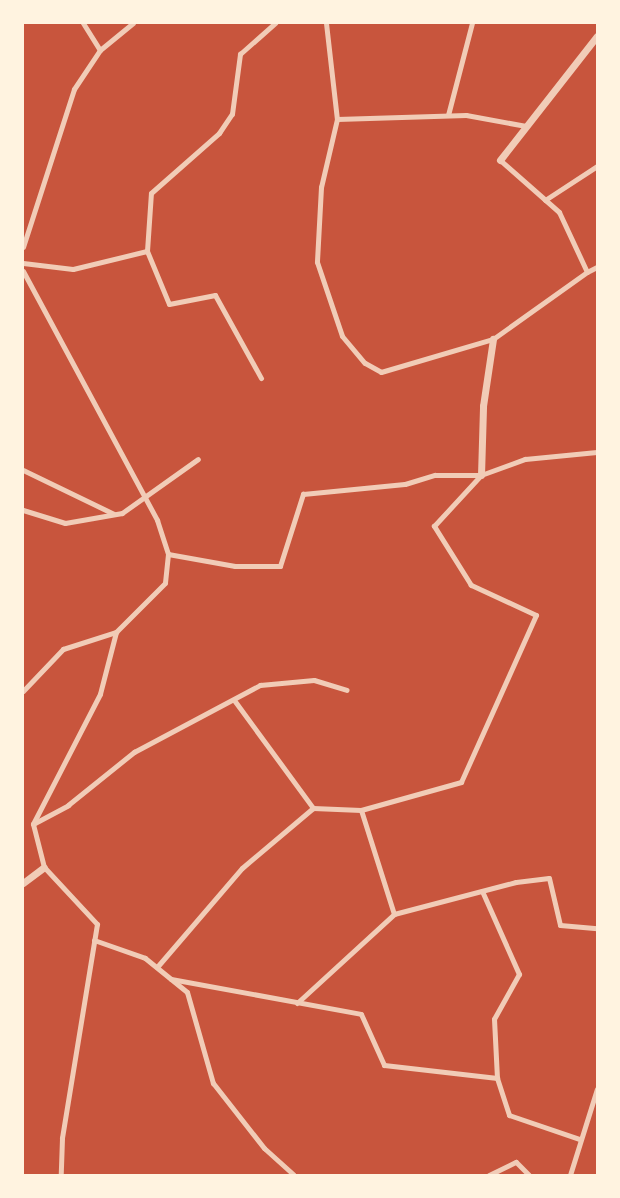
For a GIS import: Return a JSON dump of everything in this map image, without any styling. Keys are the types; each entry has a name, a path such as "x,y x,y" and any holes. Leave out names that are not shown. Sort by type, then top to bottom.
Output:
{"street":[{"path":"500,160 597,36"},
{"path":"481,475 483,406 493,339"},
{"path":"23,883 44,867"}],"lane":[{"path":"83,23 100,50"},
{"path":"23,247 74,89 100,50 133,23"},
{"path":"261,379 215,295 169,304 147,251 151,193 219,133 232,114 240,54 275,23"},
{"path":"326,23 337,119 321,187 317,262 342,336 365,363 381,372 493,339 597,267"},
{"path":"447,115 472,23"},
{"path":"337,119 447,115 526,126"},
{"path":"500,160 559,212 587,272"},
{"path":"545,200 597,166"},
{"path":"23,263 73,269 147,251"},
{"path":"23,271 145,498 168,554 165,583 116,632 63,649 23,691"},
{"path":"168,554 235,566 280,566 303,494 405,484 435,475 481,475 524,459 597,452"},
{"path":"23,510 65,523 114,514 145,498 198,459"},
{"path":"23,470 114,514"},
{"path":"156,967 242,868 313,808 361,810 461,782 536,615 471,585 434,526 481,475"},
{"path":"61,1175 62,1138 97,924 44,867 33,824 100,694 116,632"},
{"path":"33,824 68,805 134,752 260,684 314,680 347,690"},
{"path":"234,700 313,808"},
{"path":"361,810 394,914"},
{"path":"297,1003 394,914 482,891 550,878 560,925 597,928"},
{"path":"482,891 519,974 494,1019 497,1078 509,1115 579,1139"},
{"path":"94,940 145,958 187,992 213,1083 264,1148 294,1175"},
{"path":"171,979 361,1014 384,1065 497,1078"},
{"path":"570,1175 597,1088"},
{"path":"489,1175 516,1161 529,1175"}]}
